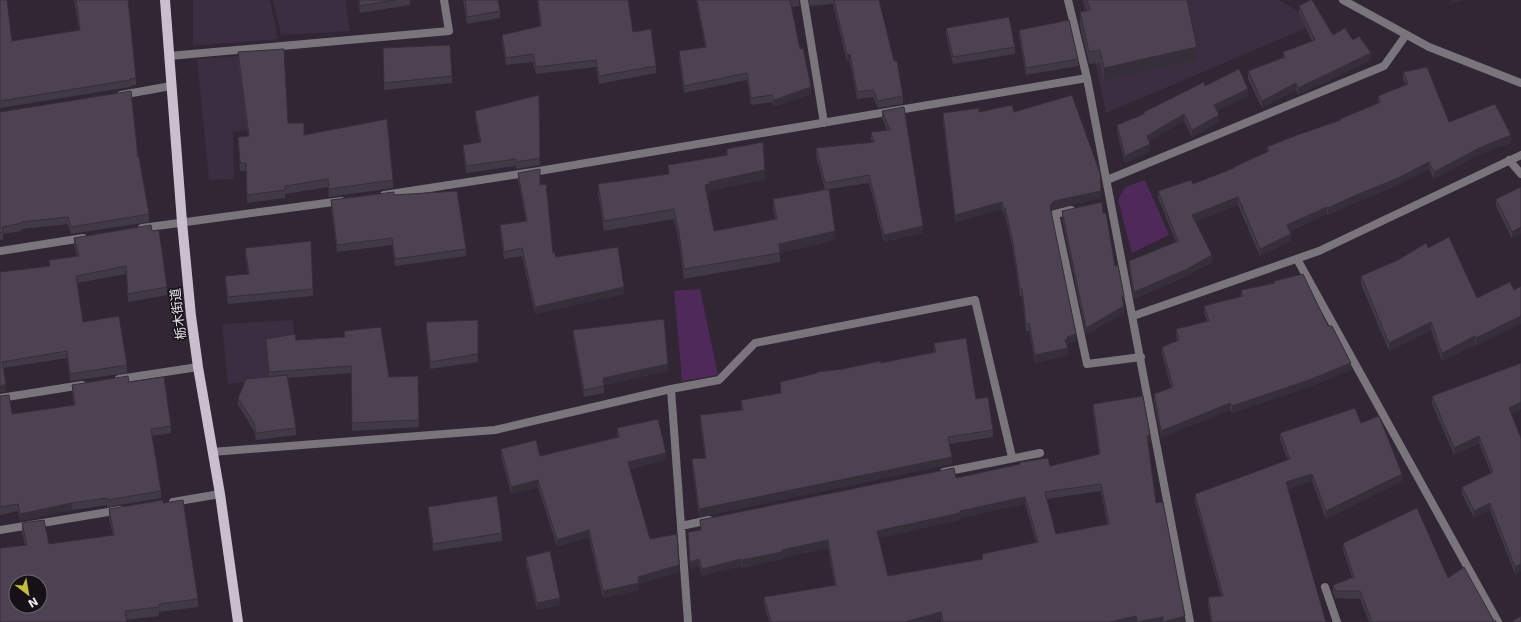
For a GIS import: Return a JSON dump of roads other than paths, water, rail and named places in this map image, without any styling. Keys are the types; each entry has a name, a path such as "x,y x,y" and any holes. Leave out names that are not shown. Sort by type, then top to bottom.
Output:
{"main road":[{"name":"栃木街道","path":"165,0 182,222 198,367 220,494 238,622"}],"street":[{"path":"169,56 449,31 444,0"},
{"path":"804,0 824,123"},
{"path":"1068,0 1087,78 1107,180 1107,202 1133,316 1190,622"},
{"path":"1343,0 1429,47 1521,83"},
{"path":"1107,180 1384,66 1406,35"},
{"path":"374,196 502,177 1087,78"},
{"path":"109,96 171,86"},
{"path":"1133,316 1319,251 1521,154"},
{"path":"1509,160 1521,174"},
{"path":"134,230 351,199"},
{"path":"1076,209 1055,214 1088,364 1140,357"},
{"path":"0,251 95,236"},
{"path":"1297,259 1498,622"},
{"path":"212,452 495,430 672,389 720,380 755,343 975,300 1012,458"},
{"path":"114,380 198,367"},
{"path":"0,398 91,384"},
{"path":"672,389 688,622"},
{"path":"935,474 1040,453"},
{"path":"165,503 220,494"},
{"path":"0,530 125,510"},
{"path":"681,526 719,518"},
{"path":"1324,588 1337,622"}]}
